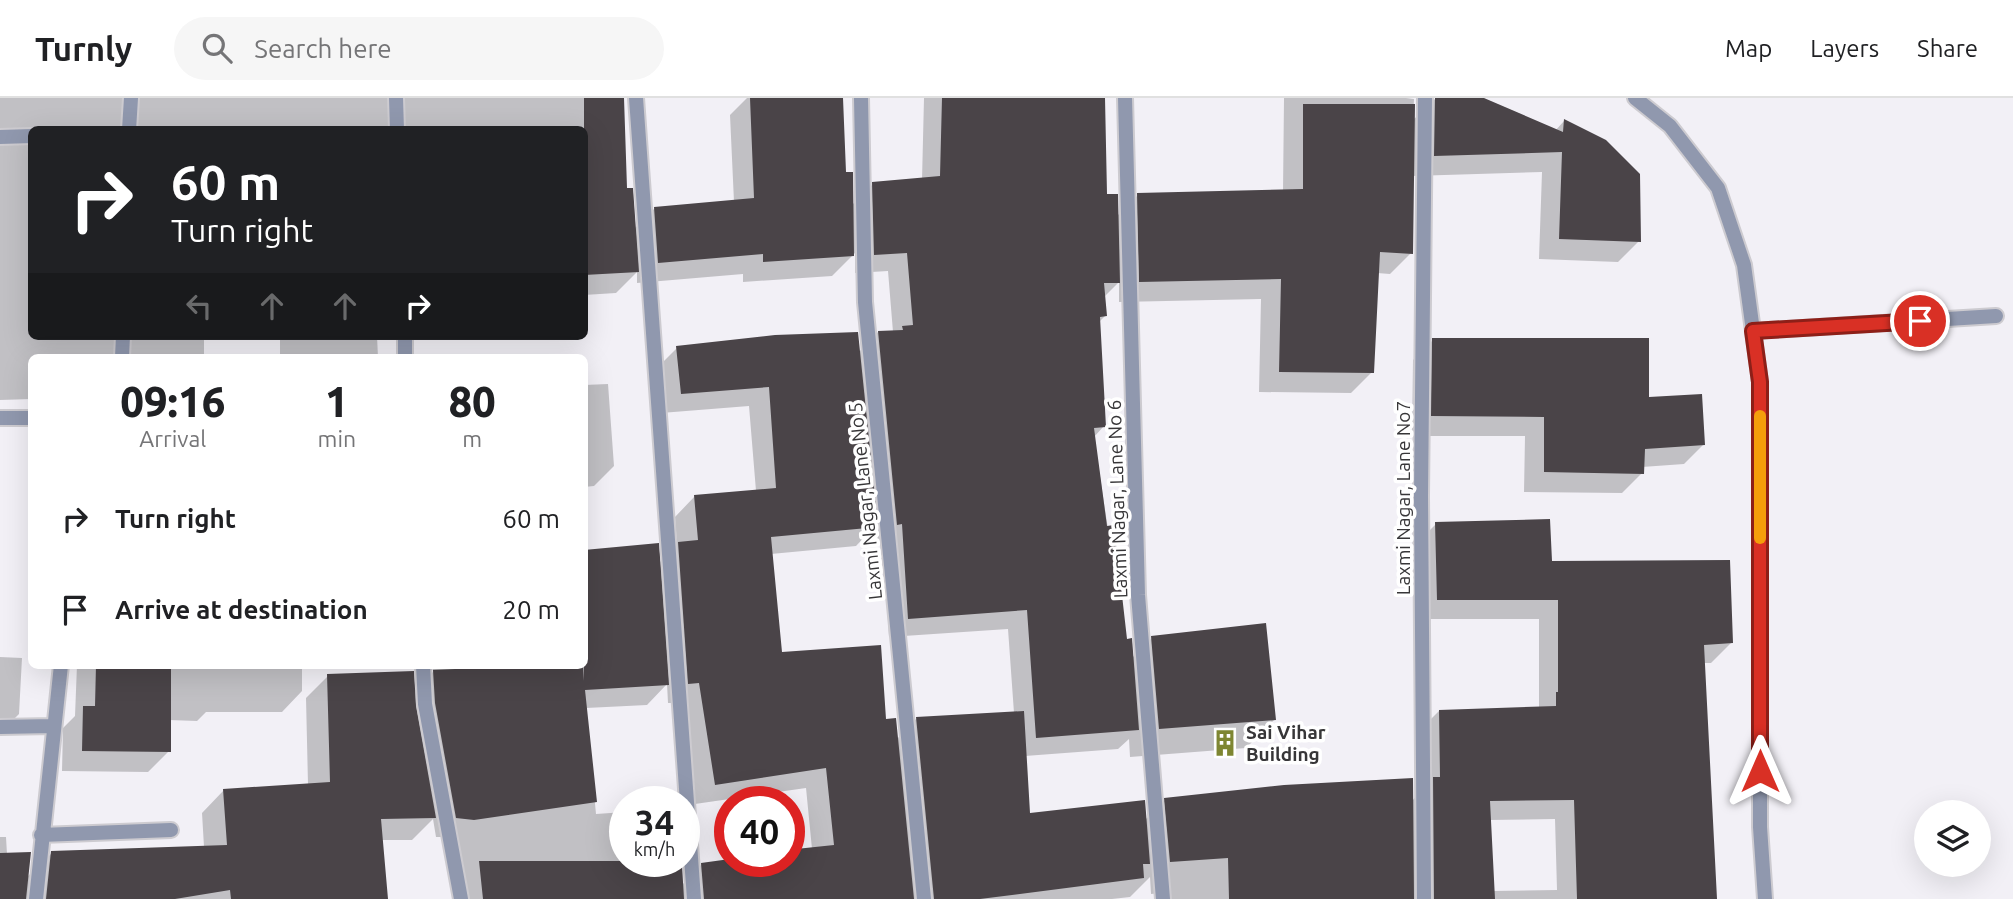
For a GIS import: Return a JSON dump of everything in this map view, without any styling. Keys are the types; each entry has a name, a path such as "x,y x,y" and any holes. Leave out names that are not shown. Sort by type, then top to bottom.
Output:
{"street":[{"path":"130,126 131,98"},
{"path":"396,98 397,126"},
{"path":"636,98 694,899"},
{"name":"Laxmi Nagar, Lane No 5","path":"861,98 865,302 924,899"},
{"name":"Laxmi Nagar, Lane No 6","path":"1125,98 1138,594 1163,899"},
{"name":"Laxmi Nagar, Lane No7","path":"1424,899 1421,496 1425,98"},
{"path":"1635,98 1670,126 1718,188 1744,265 1760,382 1760,827 1765,899"},
{"path":"0,137 28,136"},
{"path":"1753,331 1996,316"},
{"path":"0,418 28,418"},
{"path":"36,899 52,726 60,669"},
{"path":"423,669 425,704 461,899"},
{"path":"0,727 52,726"},
{"path":"41,835 171,830"}],"building":[{"path":"584,98 624,98 627,188 633,188 639,272 588,275 588,126 584,126"},
{"path":"750,98 843,98 846,172 853,172 854,256 763,262 763,254 658,263 654,207 754,198"},
{"path":"942,98 1105,98 1107,194 1118,194 1120,283 1104,283 1107,316 1100,317 1106,427 1094,428 1107,526 1114,525 1127,639 1132,638 1139,730 1036,738 1027,610 908,619 902,524 897,525 878,331 903,330 902,326 913,325 907,253 874,255 872,182 940,176"},
{"path":"1435,98 1484,98 1563,132 1564,119 1606,140 1640,174 1641,242 1559,239 1562,152 1434,156"},
{"path":"1303,104 1415,104 1413,254 1380,252 1374,373 1279,372 1281,279 1139,282 1137,193 1303,189"},
{"path":"858,332 878,527 771,537 782,652 881,645 886,719 896,718 914,899 704,899 701,863 714,861 714,877 805,877 805,848 834,845 826,768 715,785 699,683 688,684 678,542 698,540 694,495 776,488 769,387 681,394 676,346 775,335"},
{"path":"1432,338 1649,338 1649,397 1702,394 1705,445 1645,449 1644,474 1544,472 1544,417 1431,416"},
{"path":"1550,519 1552,561 1730,560 1733,643 1704,645 1717,899 1577,899 1574,800 1490,801 1495,899 1434,899 1433,777 1440,777 1439,710 1556,706 1558,692 1558,600 1437,600 1435,522"},
{"path":"659,543 669,685 585,690 597,802 474,820 456,818 435,703 433,670 583,669 584,681 584,669 588,669 588,550"},
{"path":"1266,623 1276,720 1159,729 1151,636"},
{"path":"96,669 171,669 171,752 82,751 83,706 95,706"},
{"path":"414,671 416,706 436,818 381,819 388,899 231,899 230,890 175,899 46,899 51,851 227,845 223,789 330,782 327,674"},
{"path":"1024,711 1030,813 1145,800 1150,864 1143,864 1144,878 980,899 934,899 916,717"},
{"path":"1413,778 1414,899 1229,899 1228,858 1170,862 1164,798 1284,785"},
{"path":"31,852 26,899 0,899 0,853"},
{"path":"479,861 609,861 609,877 683,877 684,899 483,899"}],"slow traffic":[{"path":"1760,416 1760,538"}],"place":[{"name":"Sai Vihar Building","path":"1225,743"}],"route":[{"path":"1760,771 1760,382 1753,331 1920,321"}]}
